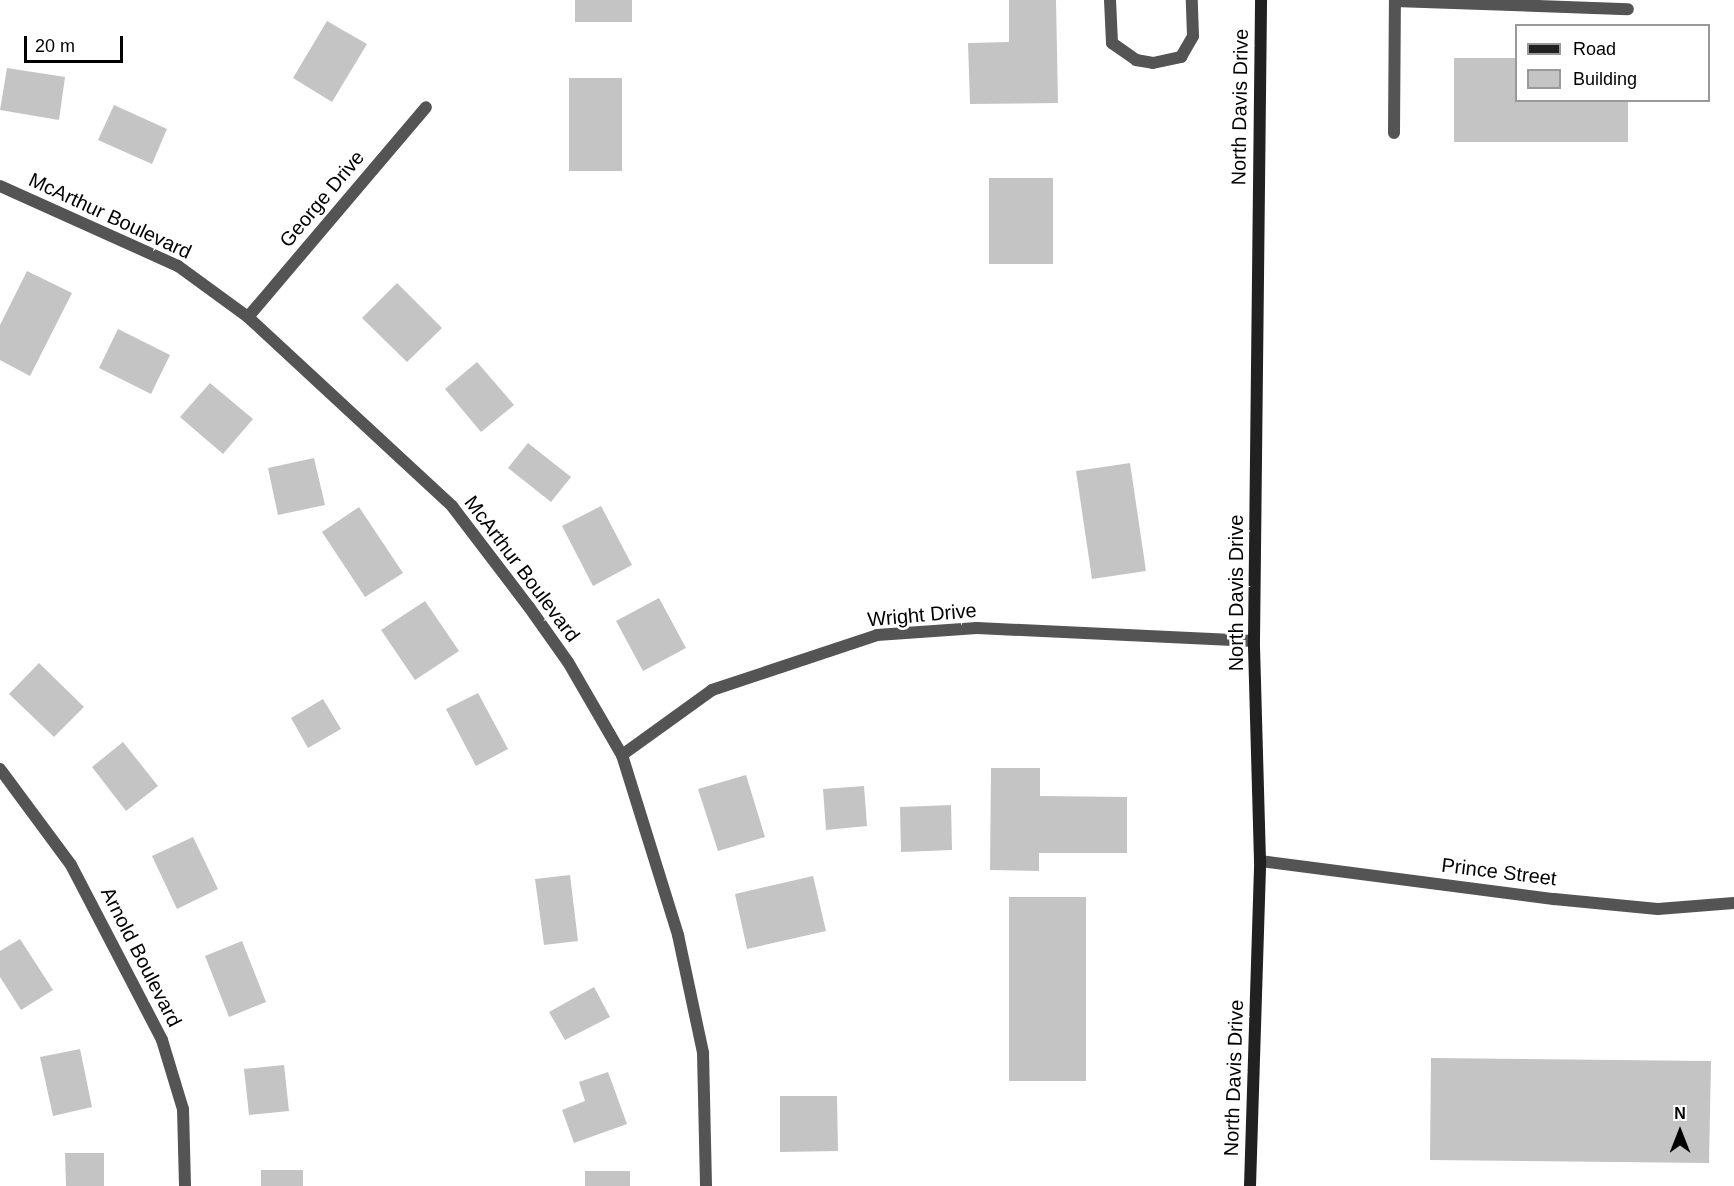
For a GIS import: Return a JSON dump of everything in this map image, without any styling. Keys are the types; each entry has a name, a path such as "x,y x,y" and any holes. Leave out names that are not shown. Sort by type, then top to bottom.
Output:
{"main road":[{"name":"North Davis Drive","path":"1250,1186 1260,861 1254,641 1261,0"}],"street":[{"path":"1110,0 1112,43 1136,60 1153,63 1181,57 1193,36 1192,0"},
{"path":"1394,133 1395,1 1628,9"},
{"name":"George Drive","path":"248,317 426,106"},
{"name":"McArthur Boulevard","path":"0,186 178,266 248,317 452,506 568,662 622,755 678,935 703,1053 706,1186"},
{"name":"Wright Drive","path":"622,755 712,690 877,635 977,628 1254,641"},
{"name":"Arnold Boulevard","path":"0,769 71,865 162,1040 183,1108 185,1186"},
{"name":"Prince Street","path":"1260,861 1658,909 1734,903"}],"building":[{"path":"575,0 632,0 632,22 575,22"},
{"path":"1009,0 1056,0 1058,103 970,104 968,43 1009,42"},
{"path":"327,21 367,44 332,102 293,78"},
{"path":"1454,58 1515,58 1515,102 1628,102 1628,142 1454,142"},
{"path":"7,68 65,77 59,120 0,110"},
{"path":"569,78 622,78 622,171 569,171"},
{"path":"114,105 167,129 152,164 98,140"},
{"path":"989,178 1053,178 1053,264 989,264"},
{"path":"27,271 72,293 30,376 0,360 0,325"},
{"path":"397,283 442,328 407,362 362,318"},
{"path":"118,329 170,355 151,394 99,368"},
{"path":"477,362 514,405 481,432 445,389"},
{"path":"210,383 253,419 223,454 180,417"},
{"path":"528,443 571,477 551,502 508,468"},
{"path":"314,458 325,505 278,515 268,468"},
{"path":"1130,463 1146,571 1092,579 1076,471"},
{"path":"601,506 632,565 593,586 562,526"},
{"path":"359,507 403,573 365,597 322,532"},
{"path":"659,598 686,648 643,671 616,621"},
{"path":"425,601 459,651 415,680 381,630"},
{"path":"39,663 84,707 54,737 9,694"},
{"path":"478,693 508,749 476,766 446,709"},
{"path":"323,699 341,729 308,748 291,718"},
{"path":"123,742 158,786 126,811 92,767"},
{"path":"991,768 1040,768 1040,796 1127,797 1127,853 1039,853 1039,871 990,870"},
{"path":"746,775 765,837 718,851 698,789"},
{"path":"864,786 867,826 826,830 823,789"},
{"path":"951,805 952,850 901,852 900,807"},
{"path":"193,837 218,889 177,909 152,856"},
{"path":"570,875 578,941 544,945 535,879"},
{"path":"813,876 826,931 747,949 735,894"},
{"path":"1009,897 1086,897 1086,1081 1009,1081"},
{"path":"20,939 53,990 21,1010 0,977 0,951"},
{"path":"242,941 266,1002 229,1017 205,956"},
{"path":"594,987 610,1017 565,1040 549,1012"},
{"path":"80,1049 92,1107 53,1116 40,1057"},
{"path":"1431,1058 1711,1061 1709,1163 1430,1160"},
{"path":"284,1065 289,1111 249,1115 244,1069"},
{"path":"608,1072 627,1124 574,1143 562,1110 585,1101 579,1082"},
{"path":"780,1096 837,1096 838,1151 780,1152"},
{"path":"65,1153 104,1153 104,1186 66,1186"},
{"path":"261,1170 303,1170 303,1186 261,1186"},
{"path":"585,1171 630,1171 630,1186 585,1186"}]}
